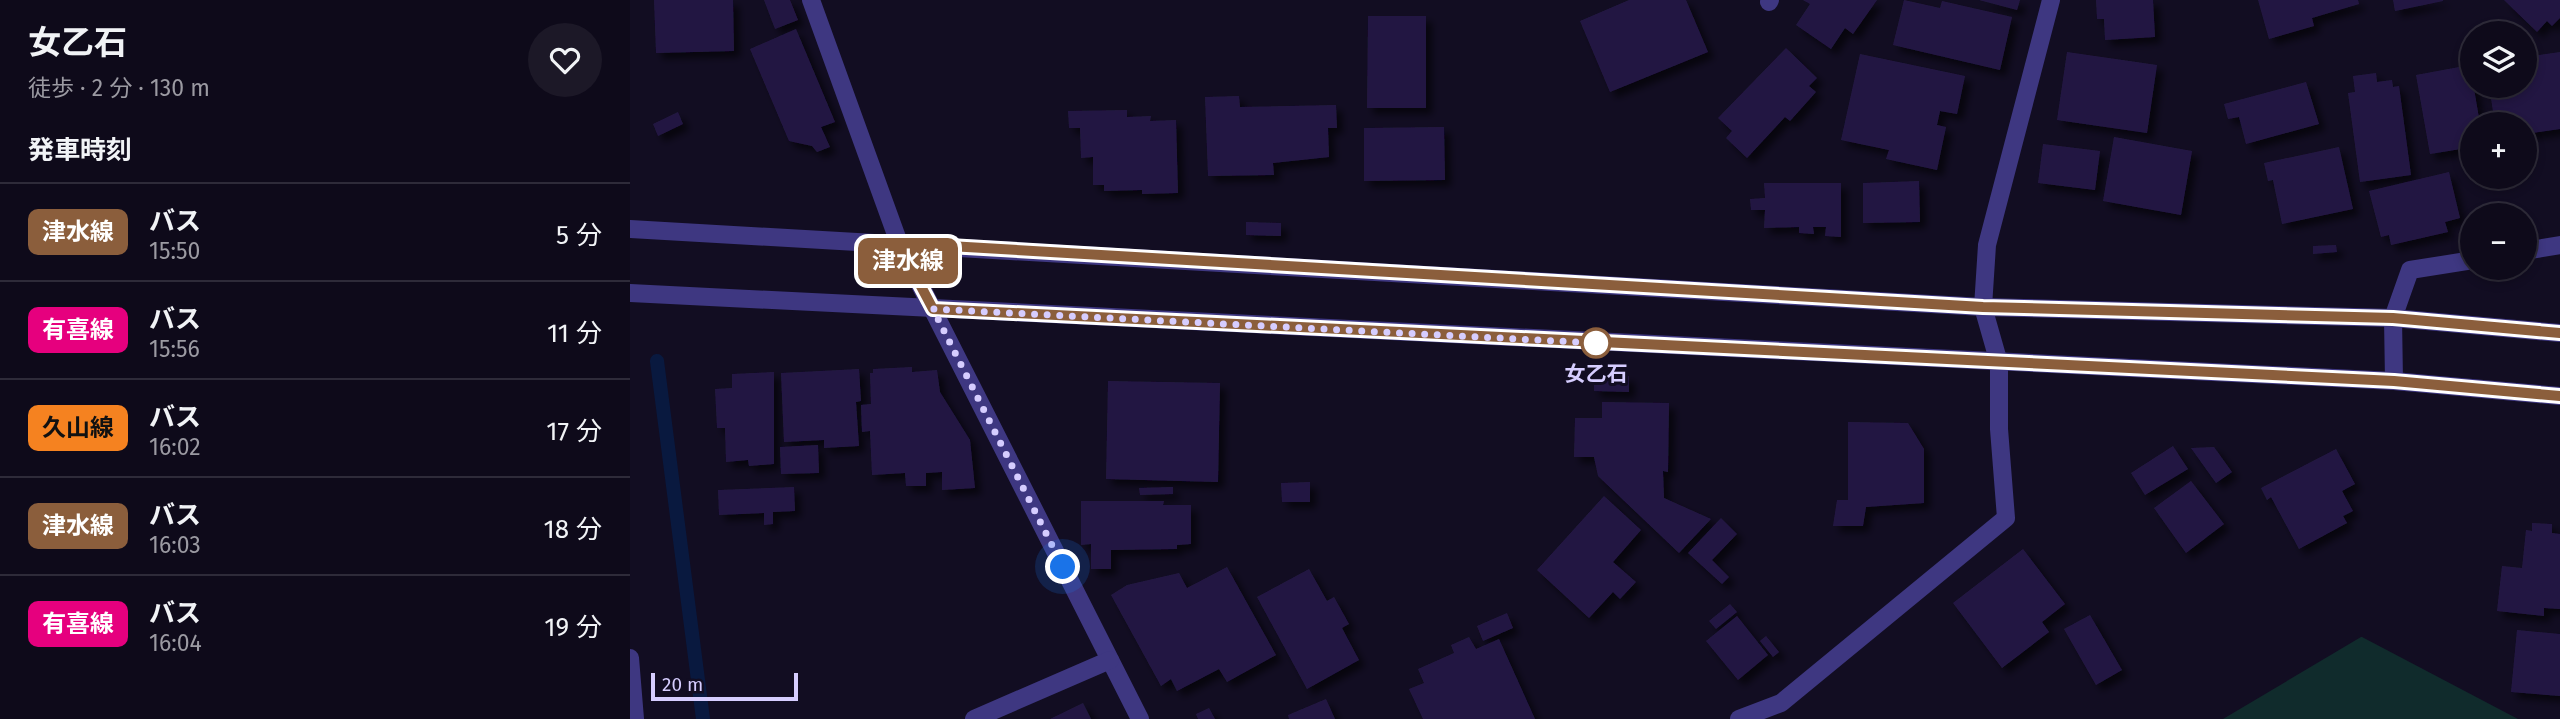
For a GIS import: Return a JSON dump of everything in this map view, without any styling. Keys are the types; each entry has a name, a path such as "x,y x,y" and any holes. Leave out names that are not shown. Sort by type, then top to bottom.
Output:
{"street":[{"path":"811,0 898,243 1140,719"},
{"path":"1739,719 1782,711 2006,518 1999,429 1999,363 1983,307 1987,245 2051,0"},
{"path":"630,229 1983,307 2393,318 2560,333"},
{"path":"2537,249 2560,245"},
{"path":"2394,381 2393,318 2410,270 2460,262"},
{"path":"630,293 2394,381 2560,396"},
{"path":"630,658 635,719"},
{"path":"975,719 1110,660"}],"green space":[{"path":"2362,637 2518,719 2223,719"}],"building":[{"path":"654,0 733,0 734,51 656,53"},
{"path":"764,0 790,0 798,20 775,29"},
{"path":"1629,0 1686,0 1708,52 1610,92 1580,21"},
{"path":"1803,0 1877,0 1853,34 1845,28 1831,49 1796,25 1810,4"},
{"path":"1904,0 1940,8 1942,1 2012,17 2000,70 1893,45"},
{"path":"1979,0 2020,0 2017,10"},
{"path":"2096,0 2153,0 2155,37 2105,40 2104,19 2097,19"},
{"path":"2258,0 2358,0 2359,4 2312,18 2314,26 2269,39"},
{"path":"2393,0 2443,0 2443,1 2395,11"},
{"path":"2504,0 2560,0 2560,18 2552,26 2547,21 2537,32 2537,21 2526,21"},
{"path":"1368,16 1426,16 1426,108 1367,108"},
{"path":"796,29 835,122 821,127 830,147 817,152 812,146 789,141 750,49"},
{"path":"1786,48 1817,78 1809,86 1816,92 1790,121 1785,117 1747,158 1726,138 1732,131 1718,118"},
{"path":"2067,52 2157,65 2147,133 2057,120"},
{"path":"2560,52 2560,129 2537,132 2537,112 2493,112 2491,98 2537,98 2537,55"},
{"path":"1860,54 1965,76 1957,114 1940,111 1937,125 1946,127 1937,170 1886,159 1889,150 1841,140"},
{"path":"2460,67 2460,98 2476,98 2478,112 2460,112 2460,149 2430,154 2416,75"},
{"path":"2376,73 2377,82 2392,80 2393,87 2399,86 2411,175 2360,182 2348,93 2355,92 2353,76"},
{"path":"2306,82 2319,124 2246,144 2239,117 2228,119 2224,104"},
{"path":"1239,96 1240,107 1336,105 1337,128 1328,128 1329,157 1273,163 1274,175 1208,176 1205,97"},
{"path":"1127,110 1127,117 1151,116 1150,121 1176,120 1178,193 1104,191 1104,185 1093,185 1093,157 1081,158 1080,128 1069,128 1068,111"},
{"path":"678,112 683,124 658,136 653,124"},
{"path":"1444,127 1445,180 1364,181 1364,128"},
{"path":"2114,137 2192,151 2181,215 2103,201"},
{"path":"2043,144 2100,151 2095,190 2038,183"},
{"path":"2339,147 2353,209 2282,224 2273,180 2268,181 2264,163"},
{"path":"2449,172 2460,218 2445,222 2448,232 2391,245 2389,235 2381,237 2369,191"},
{"path":"1919,181 1920,222 1863,223 1863,183"},
{"path":"1764,183 1841,183 1841,237 1825,236 1826,227 1813,227 1814,234 1799,233 1799,227 1764,228 1765,210 1751,210 1750,199 1765,198"},
{"path":"1246,222 1281,223 1281,236 1246,235"},
{"path":"2336,245 2337,252 2313,254 2313,246"},
{"path":"912,367 912,372 937,370 940,392 970,440 975,488 942,490 942,472 926,473 926,486 906,486 905,473 872,475 870,431 862,432 861,405 871,404 870,373 873,373 873,369"},
{"path":"859,369 861,401 856,402 859,446 824,448 824,440 784,442 781,373"},
{"path":"774,372 774,464 749,466 748,460 726,462 725,428 717,428 715,389 732,388 732,374"},
{"path":"1629,376 1629,392 1594,391 1594,377"},
{"path":"1108,381 1220,383 1218,482 1106,479"},
{"path":"1602,402 1669,403 1668,472 1663,471 1664,498 1711,519 1679,553 1598,476 1594,457 1574,457 1575,418 1602,418"},
{"path":"1848,422 1908,423 1924,449 1924,503 1866,507 1863,526 1833,526 1837,500 1848,500"},
{"path":"818,445 819,473 781,474 780,447"},
{"path":"2173,446 2188,469 2145,495 2131,473"},
{"path":"2214,447 2232,472 2216,483 2191,448"},
{"path":"2336,449 2355,484 2342,491 2353,511 2343,516 2347,523 2299,549 2271,497 2267,500 2261,488"},
{"path":"2191,481 2224,524 2186,553 2154,508"},
{"path":"1310,482 1310,502 1282,502 1281,483"},
{"path":"794,487 795,511 773,512 773,524 764,525 764,513 719,515 718,490"},
{"path":"1173,487 1173,494 1140,495 1139,488"},
{"path":"1604,496 1641,530 1613,562 1636,582 1620,599 1613,592 1589,618 1537,570"},
{"path":"1081,501 1164,501 1163,505 1191,505 1191,544 1177,545 1177,549 1111,550 1111,569 1091,569 1091,544 1081,545"},
{"path":"1721,518 1737,534 1712,560 1729,577 1722,584 1688,553"},
{"path":"2532,523 2552,524 2552,533 2560,534 2560,609 2544,608 2544,616 2497,611 2502,566 2522,568 2526,530 2532,531"},
{"path":"2023,549 2065,604 2042,622 2049,632 2002,668 1953,603"},
{"path":"1227,567 1276,655 1227,682 1219,669 1177,691 1171,679 1161,686 1111,595 1127,585 1179,573 1187,588"},
{"path":"1309,569 1327,601 1334,597 1349,624 1342,628 1359,660 1307,689 1257,597"},
{"path":"1730,604 1737,612 1716,629 1709,621"},
{"path":"1507,613 1513,628 1483,641 1477,626"},
{"path":"2090,615 2122,670 2096,685 2064,629"},
{"path":"1737,616 1768,655 1738,680 1706,641"},
{"path":"2517,630 2560,634 2560,696 2511,692"},
{"path":"1766,636 1779,652 1773,657 1760,641"},
{"path":"1469,637 1476,649 1499,639 1535,719 1423,719 1409,689 1424,683 1418,669 1454,653 1451,645"},
{"path":"1326,699 1335,719 1289,719 1288,715"},
{"path":"1083,703 1091,719 1050,719"},
{"path":"1209,708 1215,719 1198,719 1196,714"}],"waterway":[{"path":"657,361 703,719"}],"bus line":[{"name":"津水線","path":"2560,333 2393,318 1983,307 898,243 933,309 2394,381 2560,396"}],"place":[{"name":"女乙石","path":"1596,343"}],"route":[{"path":"1063,567 933,309 1596,343"}]}
